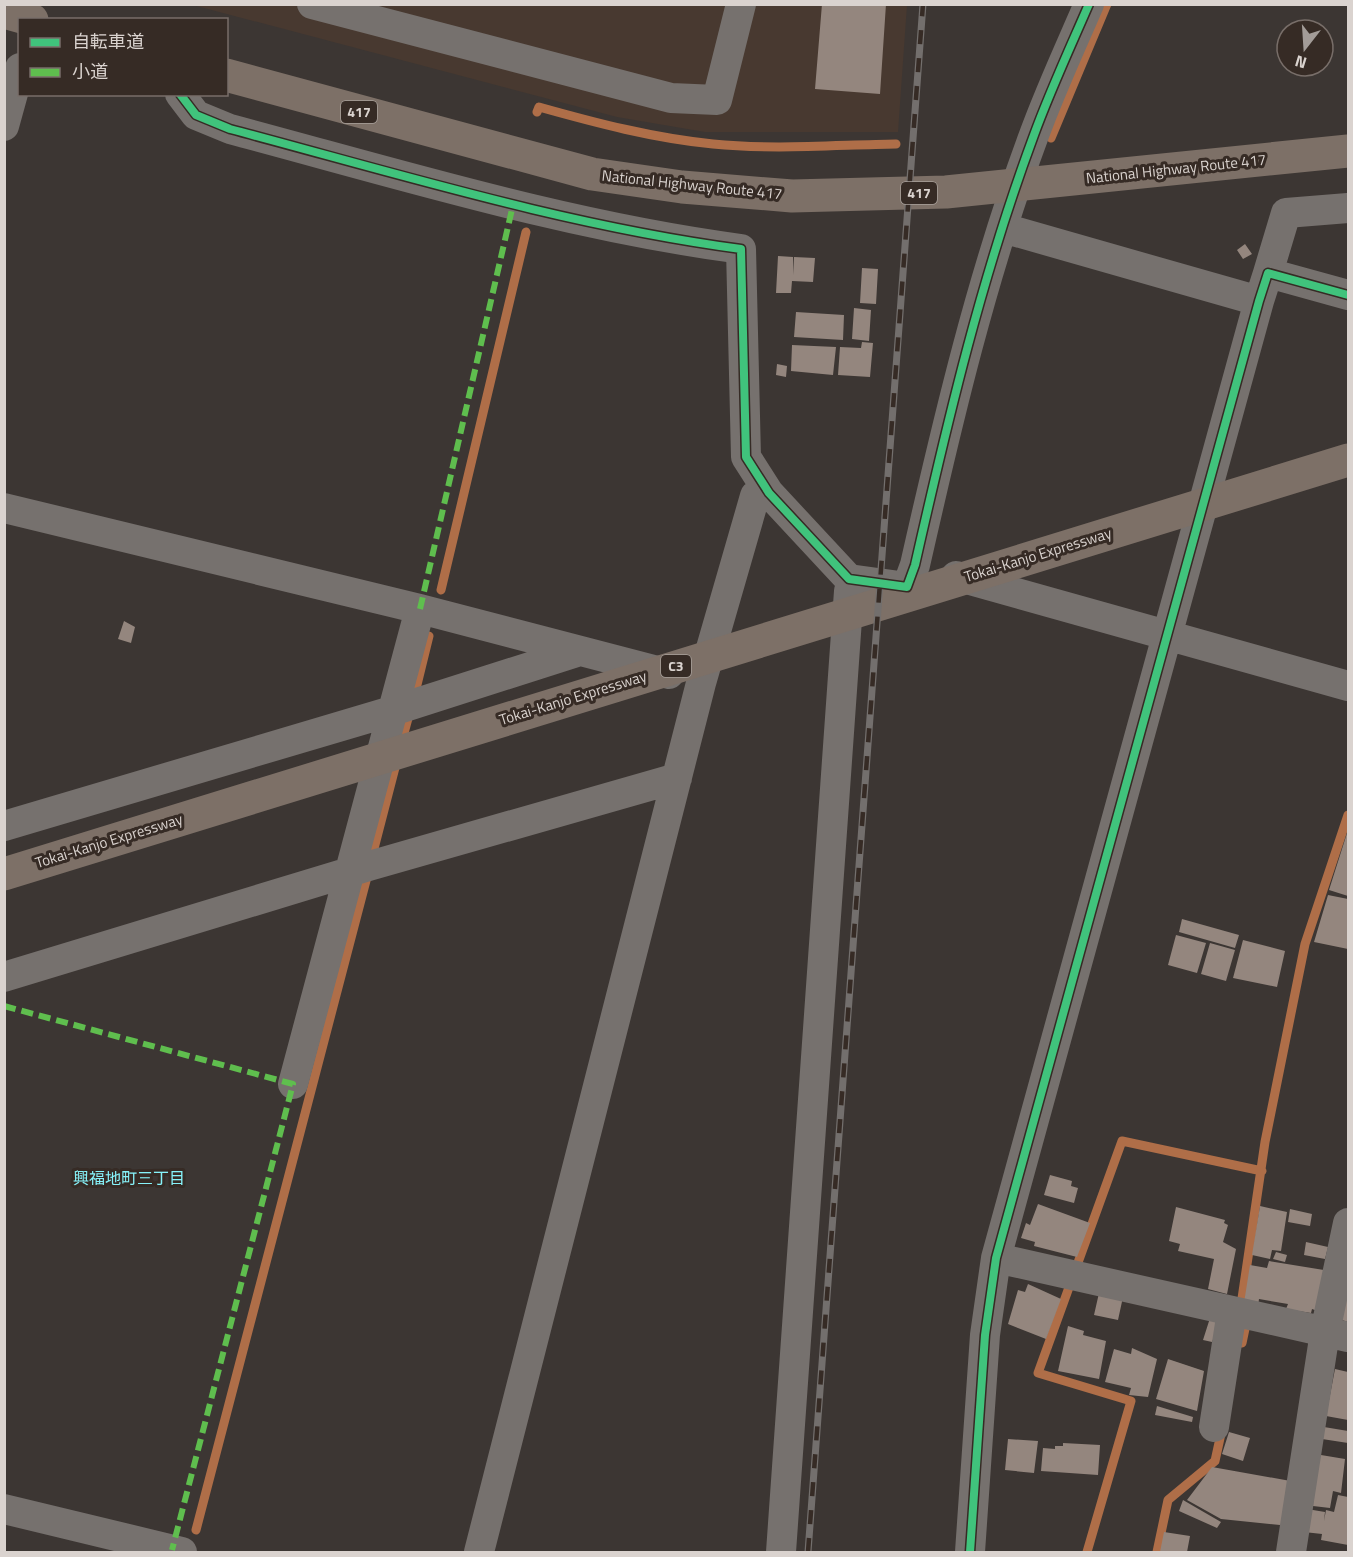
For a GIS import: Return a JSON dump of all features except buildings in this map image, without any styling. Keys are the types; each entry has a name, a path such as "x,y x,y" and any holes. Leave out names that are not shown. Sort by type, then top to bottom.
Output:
{"highway":[{"path":"4,12 25,18"},
{"name":"National Highway Route 417","path":"228,76 492,149 592,174 682,187 792,196 945,192 1348,151"},
{"name":"Tokai-Kanjo Expressway","path":"4,874 1348,460"}],"street":[{"path":"312,4 361,11 671,98 717,100 741,4"},
{"path":"181,96 196,116 230,129 513,205 658,238 741,249 746,457 768,493 849,579 907,587 915,565 954,392 1003,228 1034,134 1089,4"},
{"path":"4,126 18,75"},
{"path":"970,1552 985,1335 996,1258 1259,301 1286,213 1348,208"},
{"path":"1003,228 1259,301"},
{"path":"1268,273 1348,295"},
{"path":"479,1552 701,683 755,496 768,493"},
{"path":"4,508 420,609 701,683"},
{"path":"915,565 1348,686"},
{"path":"781,1552 849,579"},
{"path":"293,1084 420,609"},
{"path":"4,826 392,711 580,651"},
{"path":"4,977 350,872 677,778"},
{"path":"1291,1552 1337,1335 1348,1223"},
{"path":"996,1258 1337,1335"},
{"path":"1214,1427 1232,1311"},
{"path":"4,1509 175,1552"}],"shaded area":[{"path":"193,5 907,5 898,132 705,132 617,117"}],"waterway":[{"path":"1051,138 1107,4"},
{"path":"537,112 539,107 647,134 713,144 781,147 896,144"},
{"path":"441,590 526,232"},
{"path":"414,697 429,636"},
{"path":"401,744 410,711"},
{"path":"371,860 397,760"},
{"path":"1242,1343 1246,1324 1240,1312 1265,1142 1305,944 1348,815"},
{"path":"196,1530 368,873"},
{"path":"1087,1552 1131,1401 1038,1373 1122,1141 1262,1171"},
{"path":"1157,1552 1168,1500 1215,1461 1222,1429"}],"railway":[{"path":"808,1552 923,4"}],"marked path":[{"path":"420,609 513,205"},
{"path":"4,1006 293,1084 172,1550"}],"cycle path":[{"path":"182,96 196,115 230,129 420,181 612,227 741,249 746,457 769,493 849,579 907,587 915,565 967,348 998,241 1040,119 1089,4"},
{"path":"970,1552 985,1335 996,1258 1259,301 1268,273 1348,295"}],"district":[{"name":"興福地町三丁目","path":"129,1178"}]}
